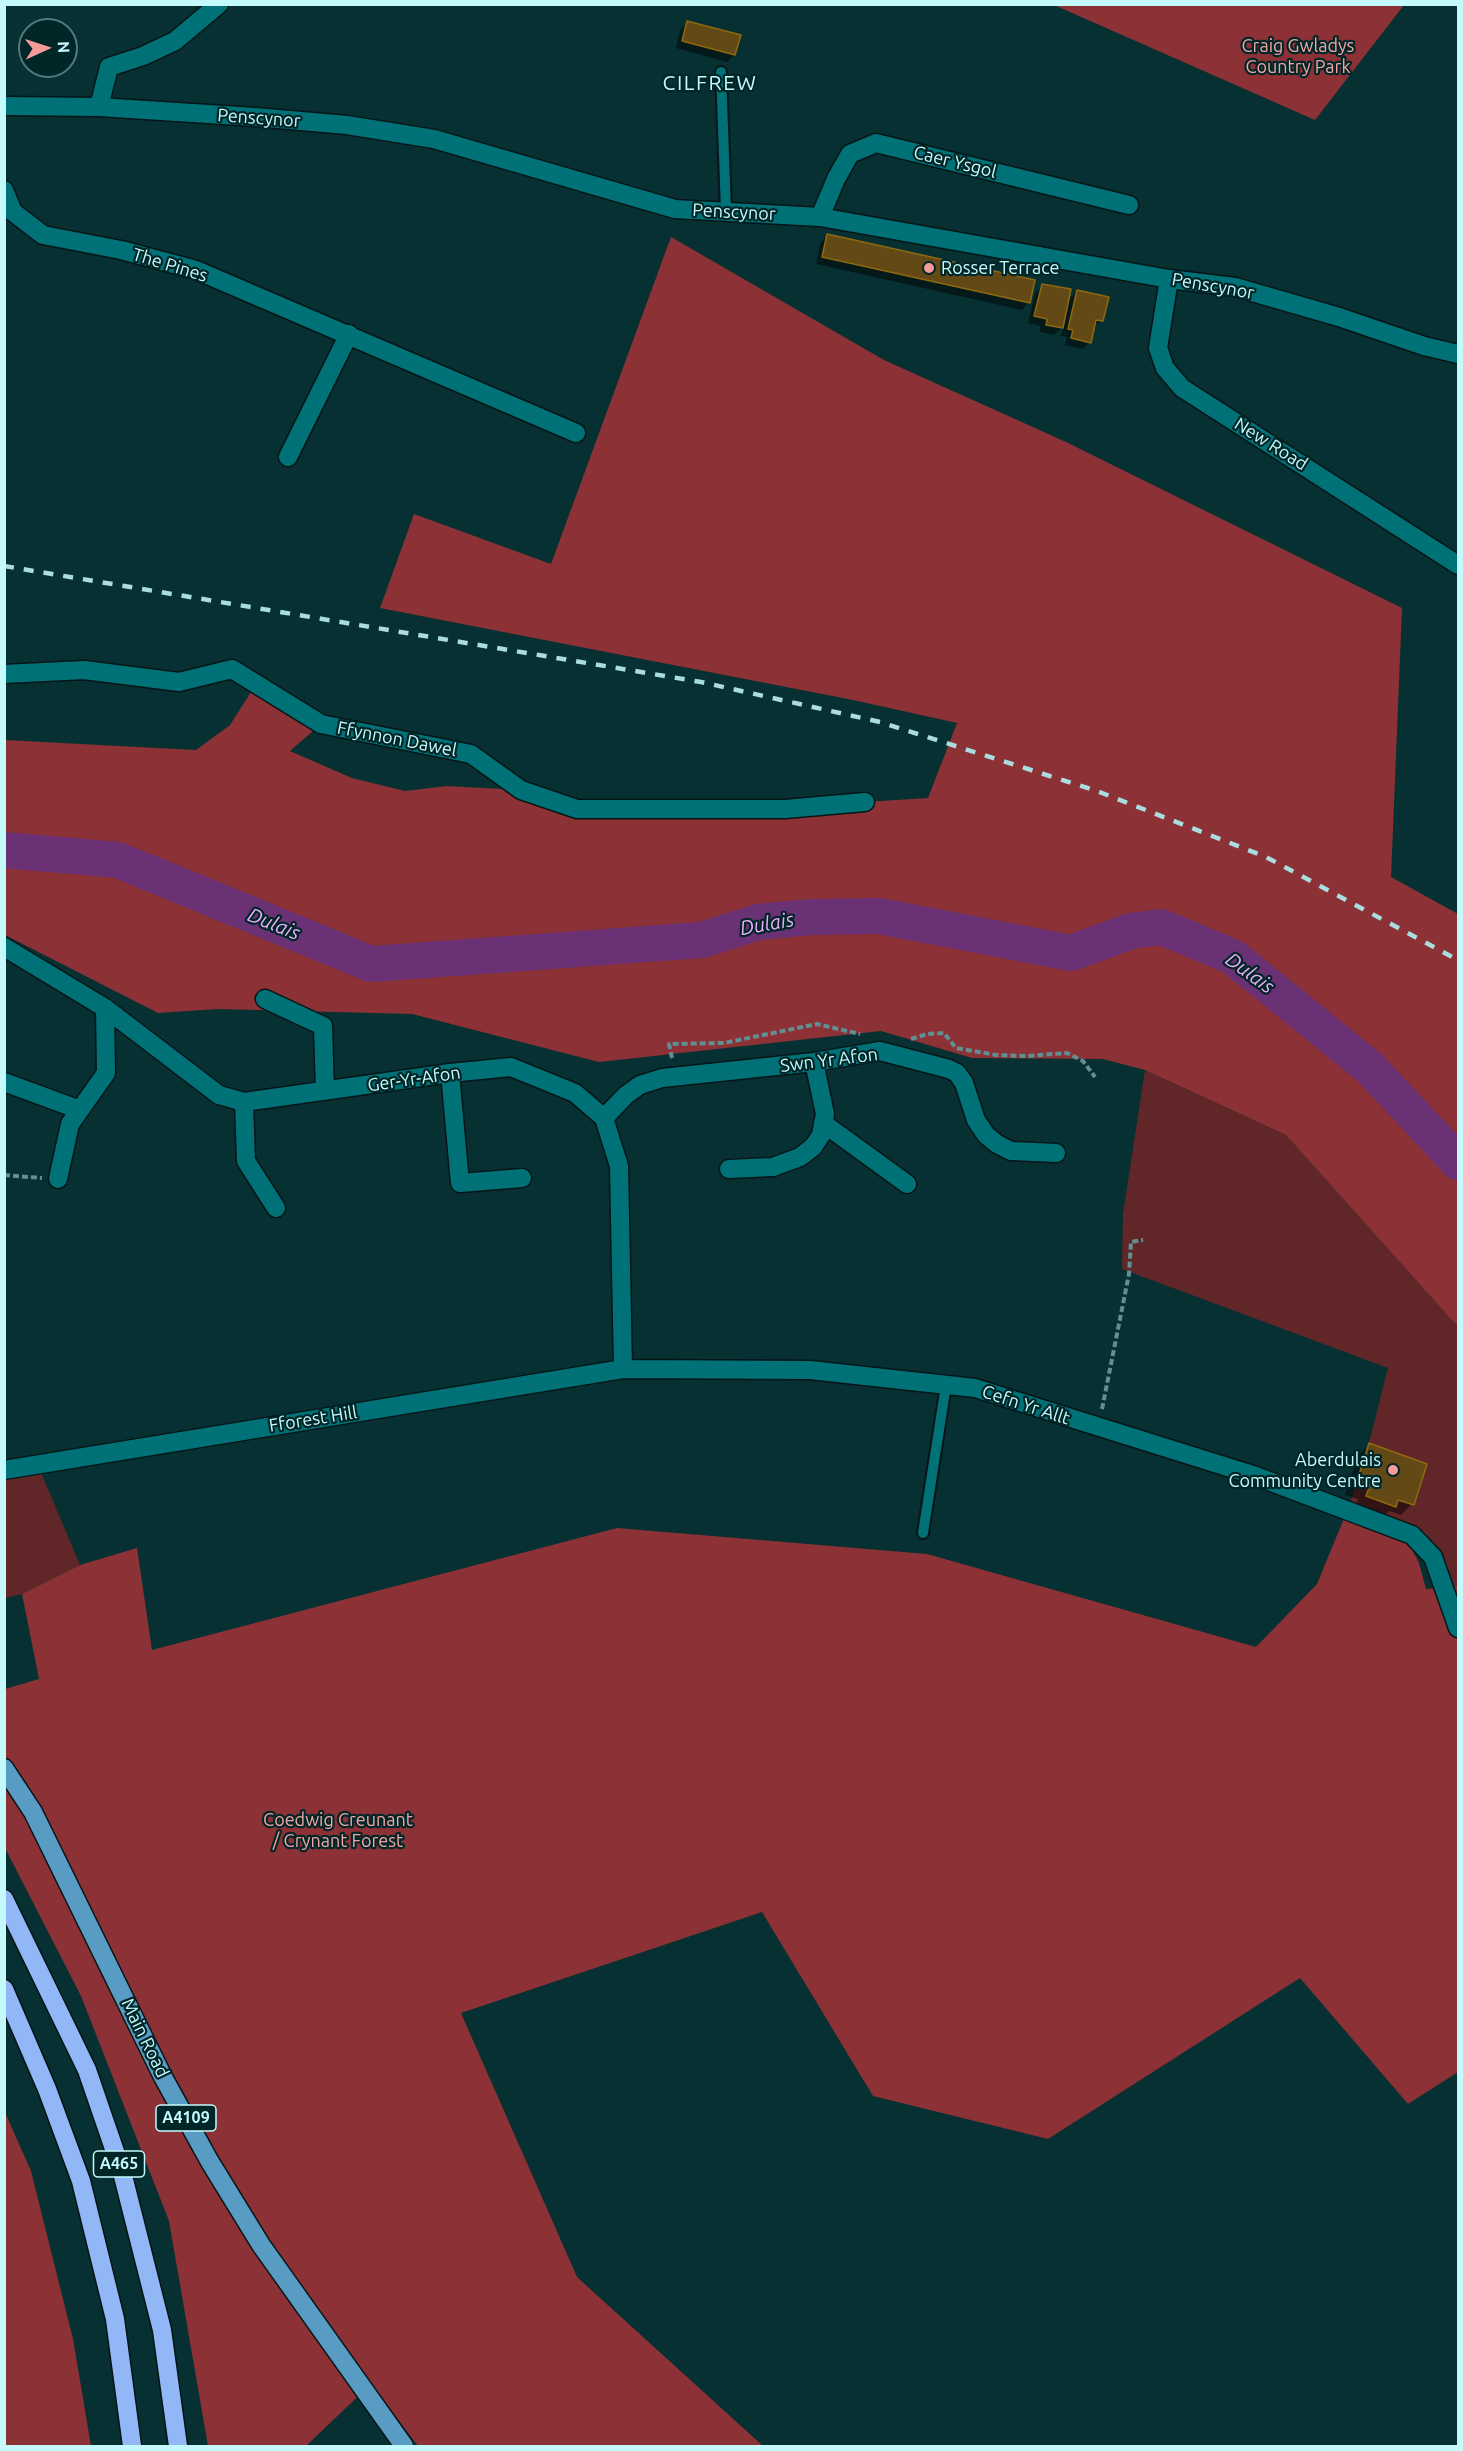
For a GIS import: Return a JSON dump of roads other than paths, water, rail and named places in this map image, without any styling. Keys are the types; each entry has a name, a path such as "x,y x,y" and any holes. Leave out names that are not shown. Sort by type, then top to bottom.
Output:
{"highway":[{"name":"A465","path":"4,1899 87,2070 122,2172 162,2330 178,2446"},
{"name":"A465","path":"4,1989 47,2089 81,2181 115,2319 132,2446"}],"main road":[{"name":"Main Road","path":"4,1768 33,1812 164,2077 210,2162 261,2245 404,2446"}],"street":[{"path":"99,106 109,67 143,56 175,40 219,4"},
{"name":"Penscynor","path":"4,106 99,106 347,125 434,139 675,209 820,217 1169,279 1235,288 1339,317 1424,346 1458,354"},
{"name":"Caer Ysgol","path":"820,217 836,179 850,154 876,143 1129,205"},
{"name":"The Pines","path":"4,190 13,212 43,235 121,250 196,270 576,433"},
{"name":"New Road","path":"1169,279 1158,348 1165,368 1182,388 1458,565"},
{"path":"288,457 349,334"},
{"name":"Ffynnon Dawel","path":"4,674 84,670 179,682 232,669 321,724 471,754 521,790 577,809 775,809 865,802"},
{"name":"Ger-Yr-Afon","path":"4,947 105,1008 219,1095 244,1102 450,1073 511,1067 575,1093 604,1118"},
{"path":"265,999 323,1026 325,1091"},
{"path":"57,1179 70,1124 106,1073 105,1008"},
{"name":"Swn Yr Afon","path":"604,1118 626,1095 640,1085 662,1078 814,1062 880,1051 957,1073 964,1083 976,1120 986,1135 997,1144 1011,1150 1056,1153"},
{"path":"729,1169 773,1167 800,1157 813,1147 821,1134 825,1114 814,1062"},
{"path":"450,1073 460,1183 522,1178"},
{"path":"4,1082 80,1110"},
{"path":"244,1102 246,1161 276,1208"},
{"path":"604,1118 619,1166 623,1369"},
{"path":"823,1123 907,1184"},
{"name":"Cefn Yr Allt","path":"623,1369 810,1370 975,1388 1253,1475 1412,1535 1433,1557 1458,1628"},
{"name":"Fforest Hill","path":"4,1470 623,1369"}],"lane":[{"path":"721,72 726,211"},
{"path":"923,1533 946,1385"}],"waterway":[{"name":"Dulais","path":"4,850 118,860 371,964 702,940 758,922 812,917 879,916 1071,953 1131,931 1161,927 1233,957 1370,1068 1458,1162"}],"railway":[{"path":"4,566 701,682 880,722 1097,791 1266,857 1458,960"}],"place":[{"name":"Rosser Terrace","path":"929,268"},
{"name":"Aberdulais Community Centre","path":"1393,1470"}],"district":[{"name":"CILFREW","path":"710,83"}],"park label":[{"name":"Craig Gwladys Country Park","path":"1298,56"},
{"name":"Coedwig Creunant / Crynant Forest","path":"338,1830"}]}
